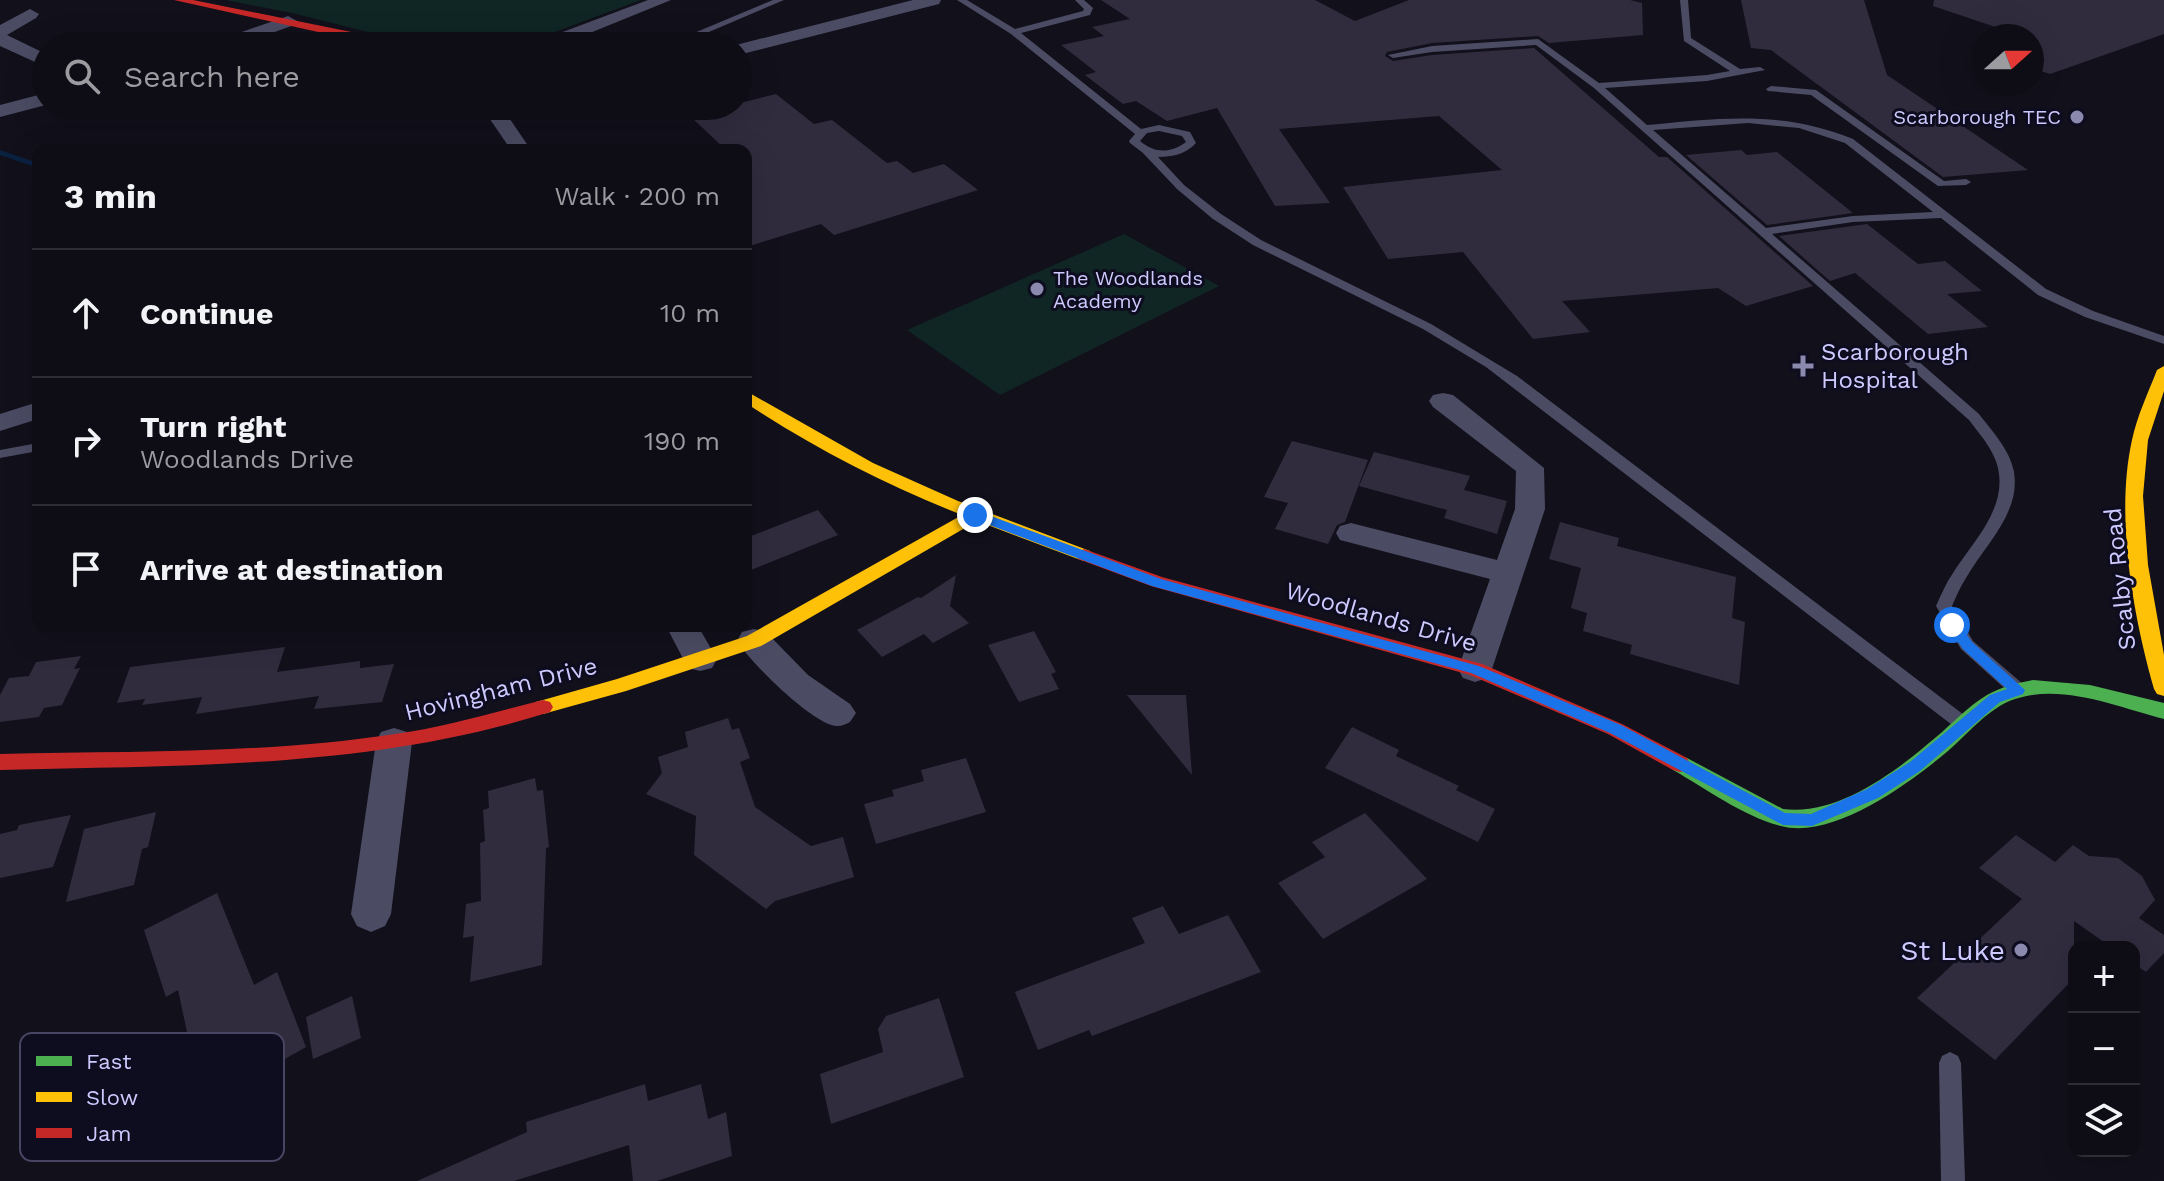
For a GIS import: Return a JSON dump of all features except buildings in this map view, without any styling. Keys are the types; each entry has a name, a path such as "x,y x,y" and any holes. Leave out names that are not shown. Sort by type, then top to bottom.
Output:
{"main road":[{"path":"179,0 339,32"},
{"name":"Scalby Road","path":"2164,370 2140,441 2134,503 2153,658 2164,689"},
{"name":"Woodlands Drive","path":"752,400 803,434 892,480 975,515 1157,582 1475,669 1615,729 1783,819 1812,820 1872,794 1915,767 1995,698 2018,690 2058,687 2164,711"},
{"name":"Hovingham Drive","path":"0,762 294,752 394,742 485,723 619,686 754,641 975,515"}],"street":[{"path":"579,32 663,0"},
{"path":"752,46 933,0"},
{"path":"0,32 30,14"},
{"path":"258,32 288,21"},
{"path":"0,39 32,54"},
{"path":"0,111 32,103"},
{"path":"506,120 518,144"},
{"path":"1443,401 1530,468 1530,509 1475,669"},
{"path":"0,423 32,412"},
{"path":"1351,533 1507,573"},
{"path":"685,632 700,659"},
{"path":"754,641 796,684 838,713"},
{"path":"371,914 394,742"}],"lane":[{"path":"702,32 780,0"},
{"path":"961,0 1014,32 1140,133"},
{"path":"1014,32 1087,13 1089,8 1079,0"},
{"path":"1684,0 1687,39 1738,72"},
{"path":"1393,55 1432,49 1538,42 1597,86 1974,417 1995,443 2010,485 1995,523 1951,586 1944,606 1967,645 2018,690"},
{"path":"1597,86 1707,78 1760,70"},
{"path":"1771,89 1813,92 1942,184 1966,182"},
{"path":"1644,128 1752,120 1779,121 1830,132 1849,141 2042,292 2089,314 2164,340"},
{"path":"1147,151 1177,152 1187,148 1190,138 1174,129 1159,128 1140,133 1134,141 1147,151 1188,197 1241,235 1302,268 1398,310 1491,365 1964,724"},
{"path":"1763,232 1853,219 1942,215"},
{"path":"0,454 32,448"},
{"path":"1950,1063 1953,1181"}],"green space":[{"path":"226,0 641,0 555,32 368,32"},
{"path":"1124,234 1219,286 1000,395 907,330"}],"waterway":[{"path":"0,152 32,164"}],"traffic: fast":[{"path":"1680,764 1770,813 1800,820 1821,817 1866,797 1928,756 1985,706 2015,691 2052,687 2071,689 2164,711"}],"traffic: slow":[{"path":"2164,370 2140,440 2135,496 2144,601 2164,689"},
{"path":"752,400 826,446 909,487 1084,555"},
{"path":"543,707 619,686 754,641 975,515"}],"traffic: jam":[{"path":"179,0 337,32"},
{"path":"1084,555 1157,582 1475,669 1615,729 1680,764"},
{"path":"0,762 298,753 395,742 543,707"}],"place":[{"name":"Scarborough TEC","path":"2077,117"},
{"name":"The Woodlands Academy","path":"1037,289"},
{"name":"Scarborough Hospital","path":"1803,366"},
{"name":"St Luke","path":"2021,950"}],"route":[{"path":"975,515 1157,582 1475,669 1615,729 1783,819 1812,820 1872,794 1915,767 1995,698 2018,690 1967,645 1952,625"}]}
